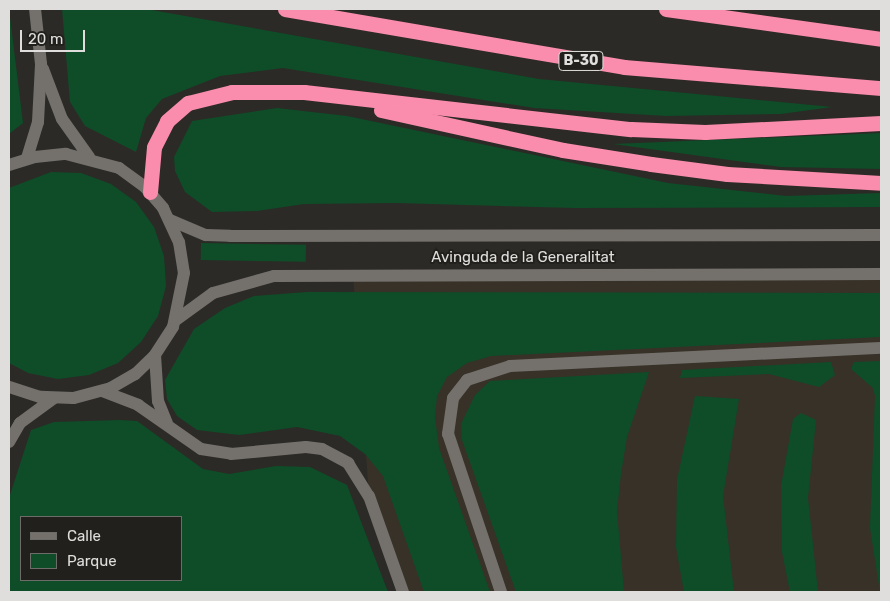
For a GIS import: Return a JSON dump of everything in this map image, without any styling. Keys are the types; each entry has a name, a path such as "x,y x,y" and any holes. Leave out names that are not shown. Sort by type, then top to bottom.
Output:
{"highway":[{"name":"B-30","path":"285,9 624,68 881,88"},
{"path":"666,9 881,39"},
{"path":"150,192 159,134 188,103 232,92 304,92 631,129 706,132 881,123"},
{"path":"304,92 470,132 651,164 756,177 881,183"}],"street":[{"path":"27,158 38,122 41,64 36,9"},
{"path":"41,64 62,118 89,157"},
{"path":"9,166 27,158 58,154 89,157 119,168 150,192 170,220 183,265 176,320 155,354 135,374 102,392 54,398 9,387"},
{"name":"Avinguda de la Generalitat","path":"170,220 206,235 230,236 881,235"},
{"name":"Avinguda de la Generalitat","path":"176,320 219,290 274,276 881,274"},
{"path":"501,592 448,434 453,398 467,380 510,366 881,348"},
{"path":"155,354 158,402 167,423"},
{"path":"102,392 138,405 167,423 188,444 215,452 306,446 322,449 348,463 368,496 403,592"},
{"path":"9,442 20,423 54,398"}],"shaded area":[{"path":"881,273 881,592 402,592 369,496 353,275"}],"green space":[{"path":"9,9 23,123 9,134"},
{"path":"62,9 146,9 539,79 832,107 781,114 666,116 534,108 283,68 220,76 162,99 146,118 136,152 85,126 70,102"},
{"path":"277,108 347,116 668,183 786,196 881,193 881,207 575,208 396,203 304,204 257,211 212,212 185,192 175,171 174,157 192,121"},
{"path":"881,133 881,169 781,167 613,144"},
{"path":"51,172 81,173 111,184 136,202 154,227 164,256 166,286 158,316 141,342 118,363 89,375 58,379 28,373 9,363 9,188"},
{"path":"201,243 306,245 306,262 201,260"},
{"path":"307,292 881,293 881,337 491,356 467,363 447,377 437,396 435,417 439,448 490,592 424,592 383,476 365,454 340,436 297,427 239,435 197,430 177,416 167,399 165,380 194,329 225,308 254,296"},
{"path":"881,361 880,592 870,528 875,396 873,388 851,369 854,362"},
{"path":"831,362 835,375 819,387 769,374 680,378 682,370"},
{"path":"649,372 627,437 621,474 617,511 624,592 516,592 462,440 461,424 475,395 490,381"},
{"path":"695,396 739,399 723,496 734,592 684,592 676,547 677,480"},
{"path":"801,413 816,420 808,498 818,592 790,592 782,552 781,486 793,419"},
{"path":"137,421 203,469 229,474 276,466 310,467 347,485 388,592 9,592 9,498 31,430 54,422"}]}
